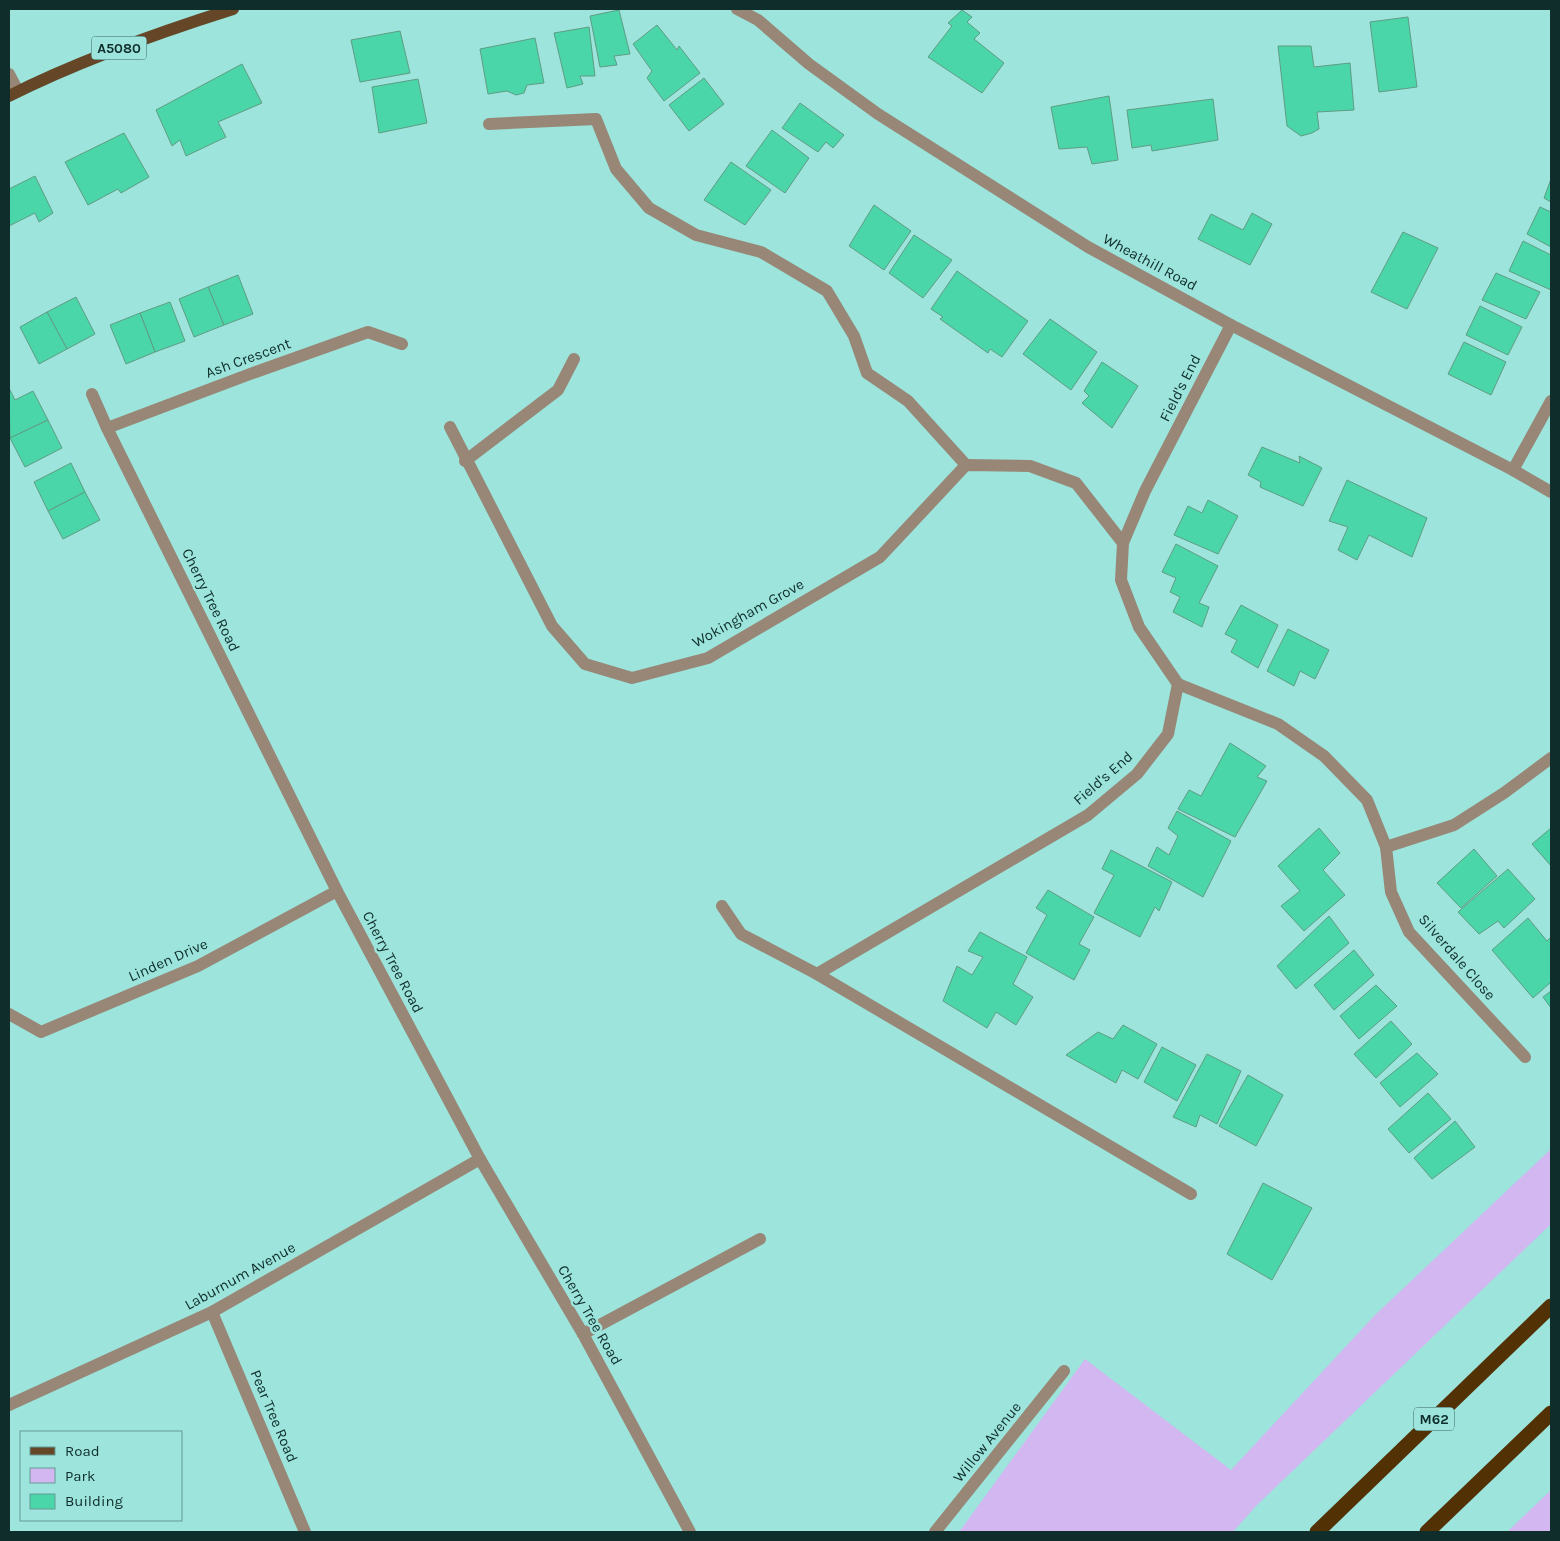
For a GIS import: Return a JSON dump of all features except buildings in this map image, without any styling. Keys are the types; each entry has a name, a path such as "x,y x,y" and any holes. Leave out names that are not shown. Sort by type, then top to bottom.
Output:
{"highway":[{"name":"M62","path":"1317,1532 1551,1306"},
{"path":"1427,1532 1551,1413"}],"main road":[{"name":"A5080","path":"13,94 108,52 233,9"}],"street":[{"name":"Wheathill Road","path":"737,9 758,14 809,64 894,125 1088,247 1231,325 1513,470 1551,492"},
{"path":"9,74 13,94"},
{"path":"489,124 596,119 616,169 649,208 696,235 761,252 827,291 854,336 867,373 908,401 966,466 1030,466 1076,483 1123,544"},
{"name":"Field's End","path":"817,974 1088,815 1137,774 1168,734 1178,684 1139,627 1121,580 1123,544 1145,491 1231,325"},
{"name":"Ash Crescent","path":"107,428 368,332 402,344"},
{"path":"465,461 558,390 574,359"},
{"name":"Cherry Tree Road","path":"92,394 107,428 337,891 480,1158 583,1334 690,1532"},
{"path":"1513,470 1551,401"},
{"name":"Wokingham Grove","path":"450,427 465,461 552,626 585,664 632,678 708,658 880,557 966,466"},
{"name":"Silverdale Close","path":"1178,684 1278,724 1324,756 1367,800 1386,847 1391,892 1409,932 1525,1057"},
{"path":"1386,847 1454,825 1504,793 1551,758"},
{"name":"Linden Drive","path":"9,1014 41,1032 198,966 337,891"},
{"path":"722,906 741,934 817,974 1191,1194"},
{"name":"Laburnum Avenue","path":"9,1405 212,1312 480,1158"},
{"path":"583,1334 760,1239"},
{"name":"Pear Tree Road","path":"212,1312 305,1532"},
{"name":"Willow Avenue","path":"935,1532 1064,1371"}],"green space":[{"path":"1551,1149 1551,1224 1257,1505 1233,1532 959,1532 1085,1359 1231,1470 1375,1315"},
{"path":"1551,1490 1551,1532 1507,1532"}]}
